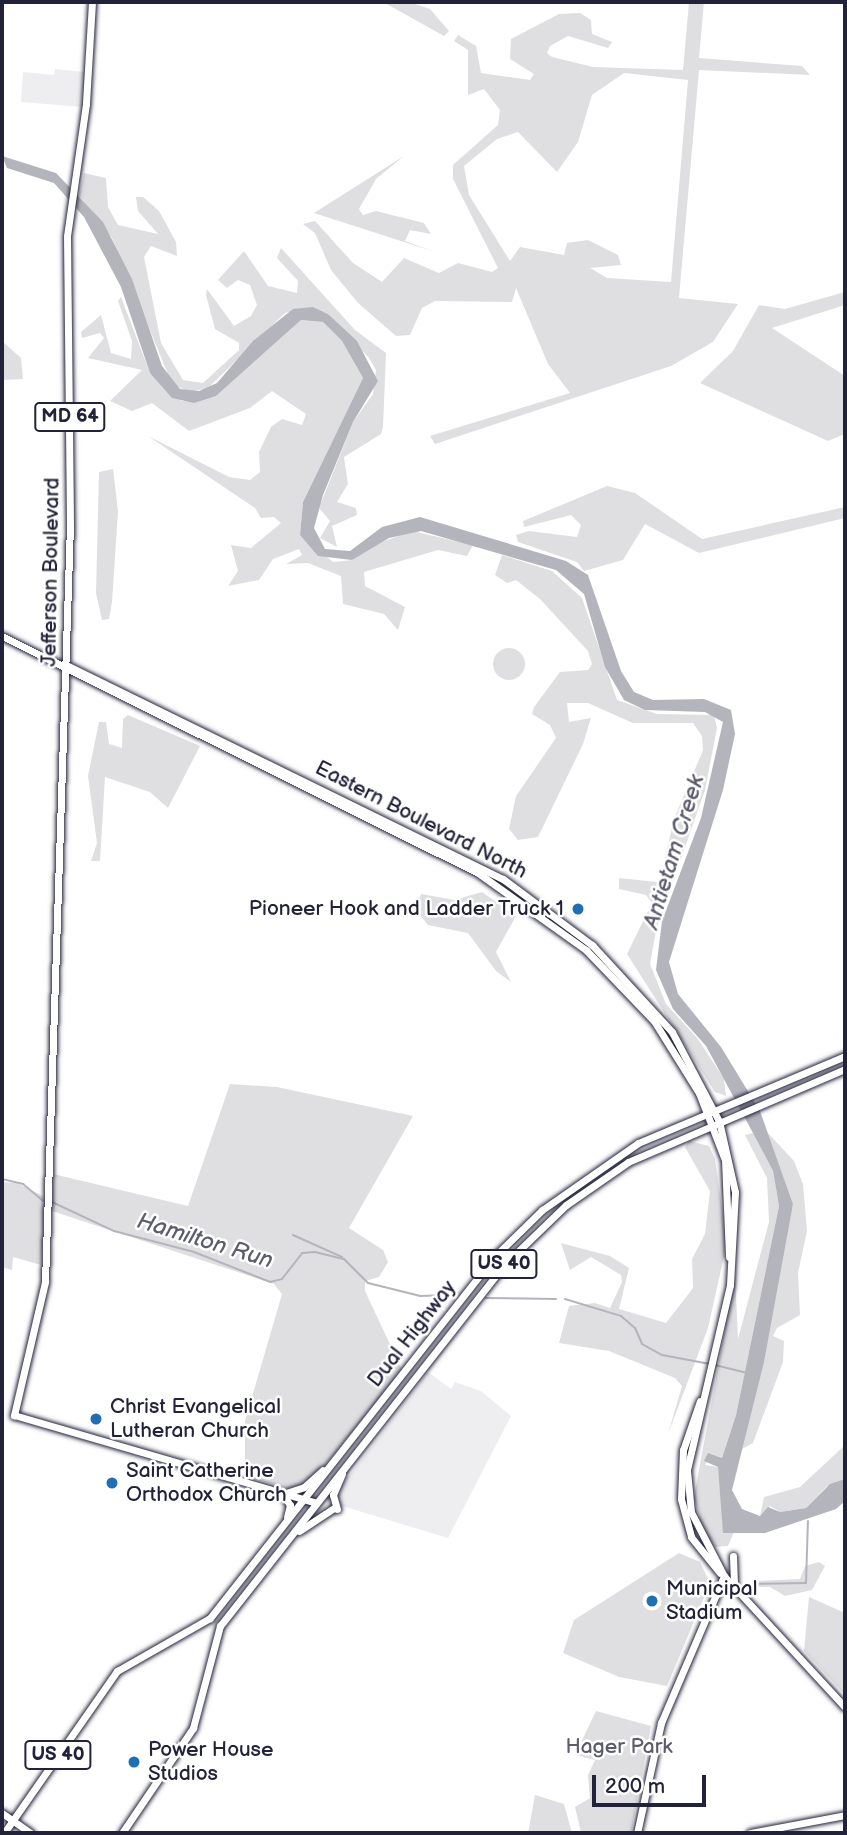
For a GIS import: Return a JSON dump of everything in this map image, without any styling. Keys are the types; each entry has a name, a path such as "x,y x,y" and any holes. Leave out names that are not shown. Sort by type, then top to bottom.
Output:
{"main road":[{"name":"Jefferson Boulevard","path":"92,2 86,104 69,210 67,624 46,1282 14,1415 282,1493"},
{"path":"48,656 63,650 67,624"},
{"name":"Eastern Boulevard North","path":"2,636 438,845 522,891 573,934 654,1011 685,1050 719,1121 732,1229 722,1321 710,1374"},
{"name":"Eastern Boulevard North","path":"66,665 94,684 478,873 573,934 630,993 678,1052 715,1110"},
{"path":"65,699 73,678 94,684"},
{"path":"210,741 248,752"},
{"path":"239,755 284,770"},
{"path":"397,834 438,845 478,873"},
{"path":"630,993 654,1011"},
{"name":"Dual Highway","path":"13,1821 103,1689 128,1661 203,1625 440,1325 527,1224 579,1180 610,1159 715,1110 845,1056"},
{"name":"Dual Highway","path":"122,1833 193,1728 209,1654 219,1626 506,1263 566,1205 643,1154 845,1069"},
{"path":"591,1186 589,1176 610,1159"},
{"path":"566,1205 583,1187 579,1180"},
{"path":"450,1313 452,1330"},
{"path":"425,1365 444,1336 440,1325"},
{"path":"710,1374 687,1436 680,1486 691,1537 710,1566 717,1592"},
{"path":"710,1374 687,1485 694,1522 724,1576"},
{"path":"280,1530 291,1507 282,1493 304,1487 340,1453"},
{"path":"278,1551 320,1513 335,1509 333,1495 347,1464"},
{"name":"MD 64","path":"282,1493 316,1503"},
{"path":"733,1556 734,1587"},
{"path":"710,1566 724,1576 845,1707"},
{"path":"637,1833 660,1723 724,1576"},
{"path":"2,1813 31,1833"},
{"path":"750,1833 845,1815"},
{"name":"US 40","path":"4,1833 13,1821"}],"shaded area":[{"path":"55,69 85,72 83,107 21,102 23,72 54,75"},
{"name":"Antietam Creek","path":"2,156 56,173 103,222 132,279 162,366 180,389 199,391 217,383 253,341 293,309 313,307 328,314 357,341 378,381 353,422 323,495 314,528 325,549 350,551 382,527 420,517 566,561 588,575 621,671 634,692 653,700 704,699 731,710 735,734 723,790 669,962 678,994 721,1047 760,1111 793,1204 764,1362 732,1490 742,1509 760,1516 768,1507 780,1512 806,1508 830,1484 845,1479 845,1501 836,1509 765,1533 723,1533 718,1467 704,1461 708,1453 722,1458 736,1415 779,1206 773,1171 706,1046 673,1009 656,970 662,921 701,818 723,722 705,712 645,710 624,700 605,667 584,594 556,570 421,531 389,538 352,560 318,556 300,535 303,502 363,378 342,341 323,322 301,320 216,396 194,403 172,398 150,373 121,287 84,217 54,183 7,168"},
{"path":"428,1372 451,1389 455,1382 481,1391 511,1416 448,1538 339,1505 336,1493"}],"green space":[{"path":"383,2 409,2 430,9 449,31 444,36"},
{"path":"689,2 704,2 699,58 802,66 810,75 699,70 679,298 738,304 713,342 671,366 435,444 430,436 570,393 548,364 516,288 512,302 435,301 422,308 410,335 396,336 358,303 331,270 315,233 303,224 315,221 353,263 382,282 404,258 439,273 458,263 492,272 498,268 453,179 453,165 498,125 500,110 484,89 468,95 468,50 454,41 458,35 476,46 481,73 530,80 534,74 510,59 511,39 559,14 580,13 591,20 592,34 612,42 608,48 568,36 550,46 547,53 552,57 593,67 683,70","holes":["624,73 688,80 671,282 607,278 590,268 621,265 618,255 588,240 567,243 564,255 520,247 510,261 469,195 464,166 497,139 518,132 557,172 578,142 592,95"]},
{"path":"404,156 376,179 359,209 363,215 376,211 424,223 431,234 410,230 405,241 435,252 314,213"},
{"path":"84,173 106,178 108,207 118,225 158,234 138,211 136,197 143,197 159,211 176,242 177,256 151,246 144,257 161,343 183,380 203,383 239,350 239,343 215,329 206,295 207,289 234,326 251,316 257,305 250,285 238,280 227,288 218,280 244,251 268,286 297,293 298,281 277,258 281,248 355,330 386,353 381,434 344,457 348,484 337,502 356,508 357,515 332,526 337,547 320,538 330,521 319,508 353,422 373,394 376,370 369,358 328,314 313,307 285,313 208,388 189,392 172,384 112,238 79,196"},
{"path":"845,292 845,305 772,328 845,376 845,434 828,441 700,383 733,351 759,305 785,309"},
{"path":"121,297 150,373 182,401 216,396 301,320 323,322 342,341 363,378 303,502 300,535 333,562 352,560 368,547 412,531 473,545 467,556 438,550 364,572 365,586 405,607 398,630 384,614 343,604 341,576 308,563 286,564 302,555 299,549 273,559 259,580 228,586 238,571 231,545 251,548 281,523 274,517 261,518 255,508 148,436 229,477 250,480 260,472 259,452 271,427 282,419 302,425 306,414 272,391 250,408 189,431 152,403 132,411 110,401 142,370 88,358 104,338 100,333 82,338 81,332 101,315 111,353 131,359 132,341 118,301"},
{"path":"2,341 21,358 23,379 2,380"},
{"path":"113,469 118,511 112,602 109,619 102,620 96,593 99,472"},
{"path":"607,486 635,493 702,539 845,507 845,518 699,553 645,524 623,560 584,571 577,562 518,542 516,535 529,531 577,537 581,525 571,515 524,527 523,521"},
{"path":"502,555 552,571 582,598 617,700 657,714 714,715 717,728 705,790 656,930 650,964 666,1004 698,1039 724,1079 726,1096 715,1092 627,954 652,903 646,895 619,889 619,878 657,882 661,876 674,819 703,750 702,736 693,723 633,723 588,703 567,703 569,722 591,718 583,744 538,837 518,840 509,829 516,796 556,738 550,725 532,714 534,707 560,672 588,670 592,664 588,651 540,599 516,580 507,583 495,575"},
{"path":"509,648 521,652 525,664 521,676 509,680 497,676 493,664 497,652"},
{"path":"128,715 200,746 168,808 150,792 105,777 100,861 91,861 97,843 88,776 99,722 106,722 109,744 122,748 123,719"},
{"path":"482,892 516,916 496,952 511,982 496,971 468,933 428,925 415,909 421,894 454,900"},
{"path":"230,1084 277,1087 413,1116 349,1228 383,1250 388,1262 379,1277 365,1281 365,1291 402,1370 313,1480 295,1490 245,1477 245,1421 282,1294 274,1284 52,1211 53,1174 188,1206"},
{"path":"767,1132 794,1161 803,1184 807,1231 798,1273 800,1315 777,1328 773,1336 784,1341 783,1362 753,1443 742,1449 793,1204"},
{"path":"753,1133 773,1171 779,1206 736,1415 722,1458 711,1454 705,1465 718,1467 727,1532 734,1532 728,1546 715,1547 703,1530 694,1497 735,1275 738,1339 769,1222 767,1178 745,1135"},
{"path":"689,1141 709,1146 715,1159 727,1243 708,1328 668,1434 682,1386 675,1378 609,1351 559,1343 569,1306 595,1303 610,1308 622,1282 621,1275 591,1257 570,1270 561,1243 610,1256 629,1268 619,1309 666,1323 693,1288 692,1259 705,1234 710,1191 685,1147"},
{"path":"2,1182 17,1183 45,1197 41,1265 13,1257 12,1270 2,1267"},
{"path":"845,1445 845,1479 826,1487 806,1508 780,1512 770,1506 760,1516 764,1497 800,1487"},
{"name":"Municipal Stadium","path":"679,1553 700,1562 710,1583 667,1686 619,1677 563,1653 574,1620"},
{"path":"819,1562 825,1566 812,1590 785,1596 770,1587 756,1587 757,1581 800,1579 805,1566"},
{"path":"809,1597 845,1613 845,1695 804,1651"},
{"name":"Hager Park","path":"596,1711 651,1726 631,1833 581,1833 575,1807 590,1798 588,1775 595,1760 575,1755"},
{"path":"535,1795 564,1804 572,1833 528,1833"}],"waterway":[{"name":"Hamilton Run","path":"2,1179 23,1184 43,1201"},
{"name":"Hamilton Run","path":"52,1202 114,1231 194,1252 270,1282 282,1279 302,1253 315,1252 344,1259 368,1283 420,1296 456,1295"},
{"path":"293,1235 342,1257"},
{"name":"Hamilton Run","path":"486,1298 556,1299"},
{"name":"Hamilton Run","path":"565,1299 621,1316 635,1328 642,1344 662,1355 710,1364"},
{"name":"Hamilton Run","path":"715,1365 744,1372"},
{"path":"744,1584 806,1583 808,1521"}],"place":[{"name":"Pioneer Hook and Ladder Truck 1","path":"578,909"},
{"name":"Christ Evangelical Lutheran Church","path":"96,1419"},
{"name":"Saint Catherine Orthodox Church","path":"112,1483"},
{"name":"Municipal Stadium","path":"652,1601"},
{"name":"Power House Studios","path":"134,1762"}]}
